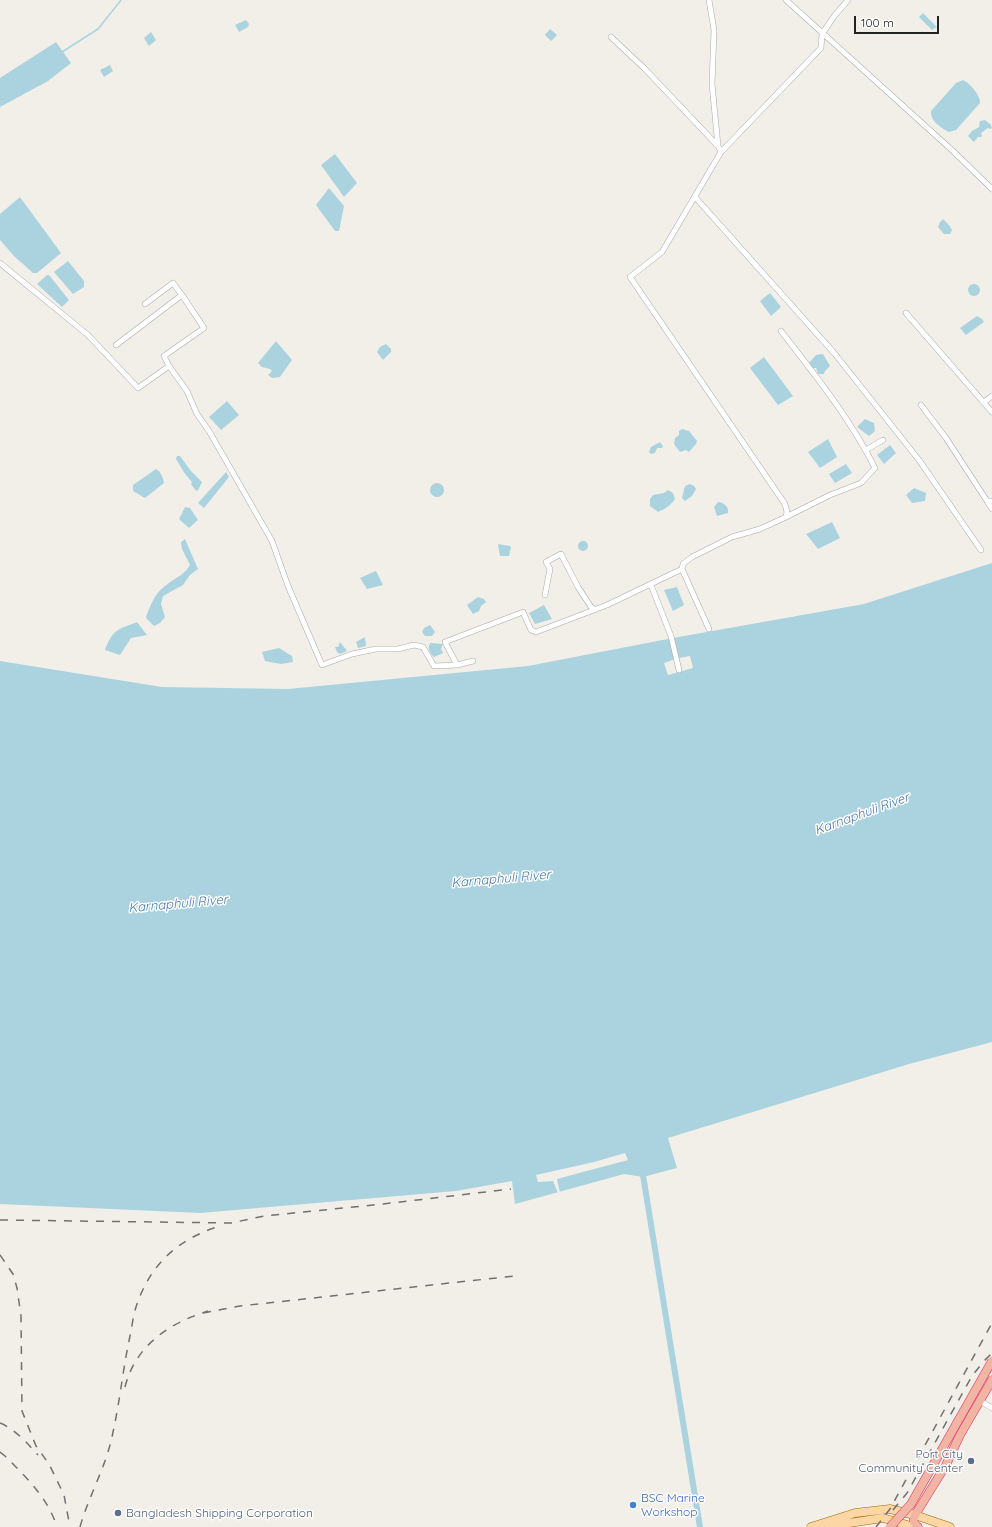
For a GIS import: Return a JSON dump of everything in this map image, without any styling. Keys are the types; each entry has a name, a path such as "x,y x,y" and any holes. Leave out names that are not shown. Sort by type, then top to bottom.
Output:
{"highway":[{"path":"890,1527 911,1504 992,1361"},
{"path":"918,1527 914,1524 913,1520 915,1515 946,1465 960,1435 992,1382"}],"main road":[{"path":"811,1527 855,1513 893,1509 950,1527"},
{"path":"815,1527 883,1518 914,1527"}],"street":[{"path":"709,0 714,30 712,84 718,146"},
{"path":"786,0 822,34 954,151 992,189"},
{"path":"786,517 787,512 785,504 630,277 662,252 721,152 821,48 822,34 835,15 848,0"},
{"path":"610,37 645,69 718,146 721,152"},
{"path":"695,196 835,354 922,465 981,550"},
{"path":"0,263 88,335 138,388 169,366"},
{"path":"145,304 174,283 204,328 164,356 169,366 187,391 197,414 209,431 272,541 288,586 322,665 352,654 376,650 398,649 414,645 423,647 434,666 457,665 473,661"},
{"path":"116,345 182,295"},
{"path":"906,313 992,412"},
{"path":"709,629 682,569 684,563 692,557 732,537 760,529 830,495 861,483 875,468 866,450 826,389 780,331"},
{"path":"984,402 992,396"},
{"path":"921,405 946,438 989,501 992,509"},
{"path":"866,450 883,440"},
{"path":"545,595 550,569 546,562 561,554 578,587 594,610"},
{"path":"457,665 445,642 524,612 531,630 536,632 594,610 651,585 682,569"},
{"path":"651,585 671,636 679,670"},
{"path":"980,1401 992,1408"}],"water":[{"path":"923,13 937,27 932,30 919,17"},
{"path":"246,20 249,24 248,27 239,32 235,25"},
{"path":"550,29 557,35 551,41 545,35"},
{"path":"151,32 156,40 149,46 144,38"},
{"path":"56,42 71,63 48,81 0,107 0,78"},
{"path":"110,65 113,71 104,77 100,70"},
{"path":"963,80 974,90 979,97 980,103 956,130 949,132 934,121 931,111 956,83"},
{"path":"985,120 991,125 992,128 988,128 981,133 982,136 978,137 974,142 968,136 972,131 979,127 980,121"},
{"path":"335,154 357,183 344,197 321,165"},
{"path":"329,188 344,206 339,231 335,231 316,205"},
{"path":"20,197 61,253 37,273 33,273 14,256 0,240 0,214"},
{"path":"943,219 952,230 950,234 944,234 938,227"},
{"path":"68,261 84,281 84,287 73,294 54,272"},
{"path":"49,275 69,300 62,307 37,284"},
{"path":"974,284 978,286 980,290 978,294 974,296 970,294 968,290 970,286"},
{"path":"770,293 781,307 771,316 760,301"},
{"path":"977,316 984,322 966,335 960,328"},
{"path":"276,341 292,360 280,377 272,378 268,375 272,371 262,367 258,363"},
{"path":"386,344 391,349 391,352 383,360 377,352 380,347"},
{"path":"823,354 830,366 824,374 818,374 816,368 812,368 809,363 816,355"},
{"path":"764,357 793,396 778,405 750,368"},
{"path":"227,401 239,415 221,430 209,417"},
{"path":"865,419 874,423 875,431 869,436 857,427"},
{"path":"682,429 689,431 697,441 689,452 686,450 680,452 674,444 675,438 679,435 679,431"},
{"path":"828,439 837,457 820,468 808,452"},
{"path":"660,442 663,446 662,448 657,448 655,453 651,454 649,452 651,447"},
{"path":"890,445 896,453 884,464 877,455"},
{"path":"177,456 180,456 191,471 202,482 198,490 196,491 191,484 192,482 176,459"},
{"path":"846,464 852,473 835,483 829,474"},
{"path":"156,469 162,475 164,483 145,498 133,491 133,485"},
{"path":"226,472 229,477 204,508 198,503"},
{"path":"434,483 440,483 444,487 444,493 440,497 434,497 430,493 430,487"},
{"path":"690,484 696,489 692,496 685,501 682,498 685,486"},
{"path":"914,488 926,493 925,501 912,503 906,495"},
{"path":"668,490 673,493 675,499 671,504 658,512 650,506 650,499 653,495 664,493"},
{"path":"718,502 726,506 728,513 717,516 714,507"},
{"path":"185,507 190,508 198,520 189,528 179,519"},
{"path":"832,522 840,538 818,549 806,534"},
{"path":"185,539 198,569 190,575 183,585 163,596 161,604 165,617 160,623 154,626 146,617 154,598 164,586 183,573 190,565 182,549 181,542"},
{"path":"581,541 585,541 587,542 587,550 581,551 578,548 578,544"},
{"path":"498,544 511,547 509,556 500,556"},
{"name":"Karnaphuli River","path":"992,563 992,1042 909,1064 668,1138 677,1168 643,1177 624,1174 515,1204 512,1181 456,1191 200,1213 0,1204 0,661 162,687 288,689 528,666 673,638 864,604"},
{"path":"376,571 383,585 367,589 360,578"},
{"path":"677,587 684,605 673,611 664,590"},
{"path":"478,597 484,599 486,602 481,606 479,611 473,614 467,605"},
{"path":"544,605 552,619 535,624 529,613"},
{"path":"137,622 147,635 131,638 120,655 105,650 116,631"},
{"path":"430,625 435,632 432,636 425,636 422,632 424,628"},
{"path":"365,637 366,646 358,648 356,642"},
{"path":"340,642 347,651 340,654 337,652 335,647 338,647"},
{"path":"430,643 443,644 441,649 443,653 434,657 429,651"},
{"path":"279,648 292,656 293,662 281,664 265,661 262,652"}],"pier":[{"path":"673,636 679,658 690,656 693,668 668,675 664,663 675,659"},
{"path":"625,1153 628,1160 557,1179 560,1193 558,1193 553,1181 538,1182 536,1175 594,1162"}],"waterway":[{"path":"62,52 98,29 121,0"},
{"path":"642,1169 700,1527"}],"railway":[{"path":"0,1220 231,1223 264,1216 511,1189"},
{"path":"80,1527 107,1456 118,1408 133,1318 142,1292 149,1278 168,1255 191,1238 220,1226"},
{"path":"0,1255 13,1274 17,1288 21,1316 22,1411 36,1446 49,1464 64,1495 70,1527"},
{"path":"203,1313 240,1306 514,1276"},
{"path":"125,1387 130,1372 145,1348 156,1338 180,1322 208,1311"},
{"path":"876,1527 890,1509 992,1323"},
{"path":"893,1510 907,1493 972,1376 992,1353"},
{"path":"0,1423 16,1433 38,1455"},
{"path":"0,1452 36,1488 53,1516 57,1527"}],"place":[{"name":"Port City Community Center","path":"971,1461"},
{"name":"BSC Marine Workshop","path":"633,1505"},
{"name":"Bangladesh Shipping Corporation","path":"118,1513"}]}
